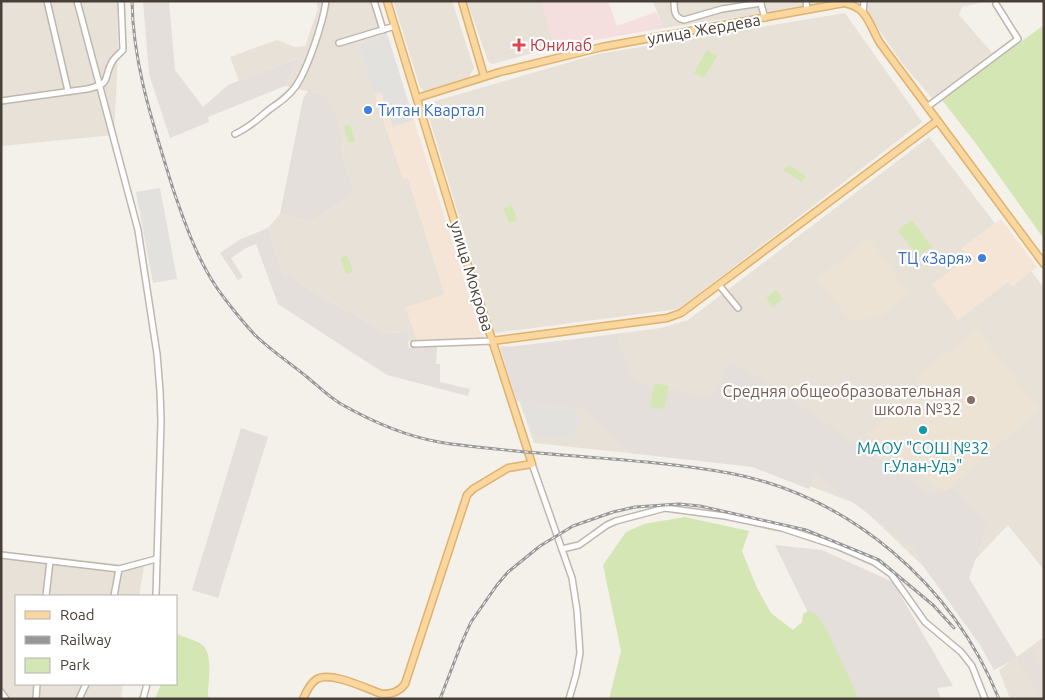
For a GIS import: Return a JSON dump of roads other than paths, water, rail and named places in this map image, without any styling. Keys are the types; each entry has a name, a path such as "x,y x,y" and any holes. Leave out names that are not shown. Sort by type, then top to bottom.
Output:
{"main road":[{"name":"улица Мокрова","path":"387,1 532,464"},
{"path":"462,1 484,76"},
{"name":"улица Жердева","path":"417,98 484,76 602,47 844,3 858,7 863,12"},
{"path":"863,12 880,43 1044,264"},
{"path":"492,341 667,318 681,313 937,121"},
{"path":"304,699 308,689 316,679 330,676 382,694 390,694 402,688 405,684 467,495 473,489 508,468 532,464"}],"street":[{"path":"47,1 68,91"},
{"path":"78,1 138,230 157,354 160,422 156,595"},
{"path":"1,101 100,86 107,78 112,63 122,50 121,1"},
{"path":"235,134 259,120 280,103 296,86 316,38 326,1"},
{"path":"374,1 384,30"},
{"path":"674,1 675,14 679,19 684,20 722,9 761,2 765,18"},
{"path":"806,1 808,10"},
{"path":"863,12 864,1"},
{"path":"927,107 1018,39 996,4"},
{"path":"339,43 395,26"},
{"path":"719,284 738,308"},
{"path":"414,344 492,341"},
{"name":"улица Мокрова","path":"532,464 572,578 580,631 580,653 569,699"},
{"path":"562,549 579,545 607,525 616,521 665,508 725,516 782,528 837,546 874,562 891,574 925,622 961,652 972,666 985,699"},
{"path":"1,555 119,569 156,559"},
{"path":"46,595 50,561"},
{"path":"114,595 119,569"},
{"path":"36,699 37,685"},
{"path":"79,699 86,685"},
{"path":"143,699 147,685"},
{"path":"1,692 6,699"}],"railway":[{"path":"132,1 133,25 140,73 173,189 191,238 208,274 223,297 254,334 273,351 341,404 376,422 414,436 472,447 653,463 729,473 774,485 816,502 856,525 892,552 926,583 955,619 979,658 999,699"},
{"path":"440,699 471,622 508,572 540,546 573,526 613,512 635,507 679,504 700,506 806,530 879,560 933,605 954,628"}],"place":[{"name":"Юнилаб","path":"519,45"},
{"name":"Титан Квартал","path":"368,110"},
{"name":"ТЦ «Заря»","path":"982,258"},
{"name":"Средняя общеобразовательная школа №32","path":"971,400"},
{"name":"МАОУ \"СОШ №32 г.Улан-Удэ\"","path":"923,430"}]}
